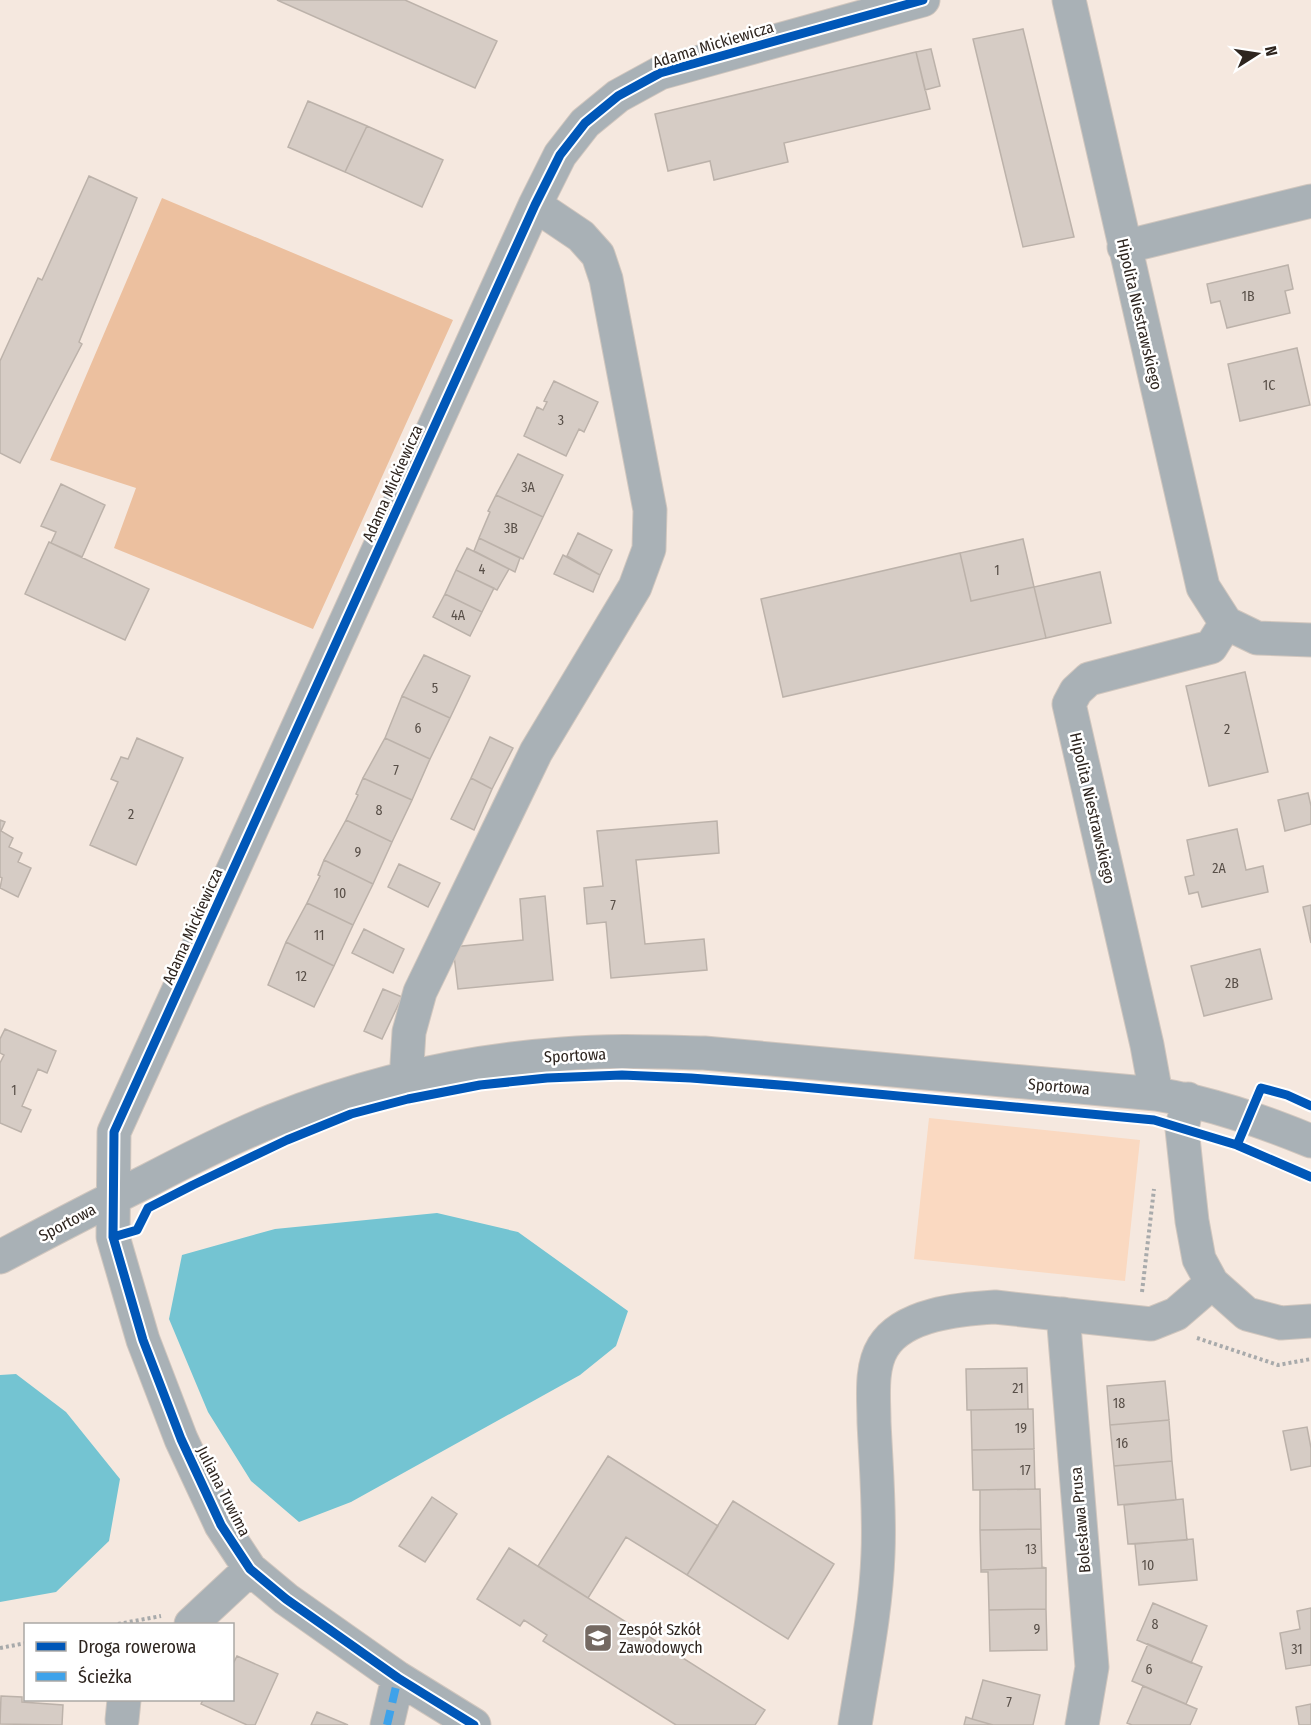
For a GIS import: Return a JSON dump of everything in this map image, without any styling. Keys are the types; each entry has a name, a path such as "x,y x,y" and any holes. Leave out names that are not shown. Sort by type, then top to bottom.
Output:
{"street":[{"name":"Adama Mickiewicza","path":"113,1198 114,1132 535,205 560,155 585,123 618,96 660,73 923,0"},
{"name":"Hipolita Niestrawskiego","path":"1069,0 1203,586 1226,622 1211,647 1089,679 1076,691 1069,704 1147,1045 1156,1094"},
{"path":"1124,247 1311,201"},
{"path":"406,1080 409,1032 420,992 536,752 635,587 649,549 650,510 606,279 598,255 581,236 535,205"},
{"path":"1226,622 1257,638 1311,640"},
{"name":"Sportowa","path":"0,1257 182,1163 272,1121 358,1091 496,1061 563,1054 704,1053 1156,1094 1188,1099 1248,1116 1311,1141"},
{"path":"1188,1099 1182,1129 1192,1221 1199,1258 1212,1283 1247,1314 1281,1323 1311,1321"},
{"name":"Juliana Tuwima","path":"113,1198 113,1237 143,1340 181,1439 221,1525 250,1569 286,1599 398,1678 474,1725"},
{"path":"855,1725 876,1587 878,1552 874,1399 875,1371 883,1347 897,1331 923,1318 948,1312 995,1307 1145,1323 1176,1314 1212,1283"},
{"name":"Bolesława Prusa","path":"1063,1314 1092,1667 1082,1725"},
{"path":"192,1623 250,1569"},
{"path":"387,1725 398,1678"}],"path":[{"path":"1154,1188 1145,1323 1278,1365 1311,1359"},
{"path":"0,1648 24,1643"}],"shaded area":[{"path":"162,198 453,320 313,629 114,548 136,488 50,460"},
{"path":"929,1118 1140,1140 1125,1281 914,1259"}],"water":[{"path":"437,1213 518,1232 628,1311 616,1346 580,1375 351,1502 299,1522 251,1481 208,1412 169,1319 182,1255 275,1229"},
{"path":"16,1374 66,1412 120,1479 109,1541 56,1592 0,1602 0,1375"}],"building":[{"path":"277,0 405,0 497,41 475,88"},
{"path":"1023,29 1074,237 1023,247 973,39"},
{"path":"931,49 940,86 925,90 916,52"},
{"path":"916,52 930,109 784,143 788,162 714,180 710,161 668,171 655,114"},
{"path":"308,101 367,126 345,172 288,147"},
{"path":"367,126 443,160 422,207 345,172"},
{"path":"89,176 137,198 79,342 82,344 20,463 0,453 0,361 38,278 42,280"},
{"path":"1288,265 1293,289 1285,291 1290,313 1227,328 1220,301 1211,303 1207,284"},
{"path":"1297,348 1310,405 1240,421 1228,364"},
{"path":"554,381 598,402 584,432 579,429 566,456 524,436 537,407 543,410 547,402 544,401"},
{"path":"518,454 563,475 543,517 496,495"},
{"path":"61,484 105,505 82,557 51,543 56,532 41,526"},
{"path":"496,495 543,517 523,559 479,538"},
{"path":"578,533 612,550 600,575 567,556"},
{"path":"479,538 520,558 515,572 474,551"},
{"path":"1023,539 1034,587 971,601 960,553"},
{"path":"49,542 149,589 125,640 25,594"},
{"path":"467,548 509,569 497,590 456,570"},
{"path":"960,553 971,601 1034,587 1046,638 783,697 761,599"},
{"path":"563,555 600,575 593,592 554,574"},
{"path":"456,570 494,588 482,612 445,594"},
{"path":"1100,572 1111,623 1046,638 1034,587"},
{"path":"445,594 482,612 470,636 433,617"},
{"path":"424,655 470,676 450,718 402,696"},
{"path":"1245,672 1268,772 1209,786 1186,686"},
{"path":"402,696 450,718 430,759 385,738"},
{"path":"490,737 513,748 492,789 471,778"},
{"path":"137,738 183,758 136,865 90,845 118,782 111,779 121,757 128,759"},
{"path":"385,738 430,759 412,800 363,778"},
{"path":"363,778 412,800 392,842 346,820"},
{"path":"471,778 492,789 474,830 451,819"},
{"path":"1308,793 1311,824 1285,831 1278,800"},
{"path":"0,820 5,822 1,831 13,838 9,847 22,853 18,862 31,868 18,897 0,888 2,878 0,877"},
{"path":"346,820 392,842 373,884 324,860"},
{"path":"717,821 719,853 636,860 645,944 704,939 707,970 611,978 606,922 587,924 584,888 603,886 597,831"},
{"path":"1237,829 1246,870 1263,866 1268,892 1202,907 1198,892 1189,894 1185,877 1194,875 1187,840"},
{"path":"324,860 373,884 353,925 307,903 320,876 318,875"},
{"path":"399,864 440,883 428,907 388,887"},
{"path":"545,896 553,980 458,989 453,947 523,940 520,899"},
{"path":"307,903 353,925 334,966 286,942"},
{"path":"1311,905 1311,943 1303,907"},
{"path":"364,929 404,949 393,973 352,953"},
{"path":"286,942 334,966 314,1007 268,985"},
{"path":"1260,949 1272,999 1204,1016 1191,966"},
{"path":"383,989 402,997 382,1039 364,1031"},
{"path":"5,1029 56,1051 47,1073 38,1069 22,1106 31,1110 21,1132 0,1123 0,1063 4,1055 0,1053 0,1039"},
{"path":"1027,1368 1028,1409 967,1410 966,1369"},
{"path":"1165,1381 1169,1420 1110,1425 1107,1386"},
{"path":"1033,1409 1034,1449 972,1450 971,1410"},
{"path":"1169,1420 1172,1461 1114,1466 1110,1425"},
{"path":"1307,1427 1311,1448 1311,1466 1291,1470 1283,1431"},
{"path":"1034,1449 1035,1489 973,1490 972,1450"},
{"path":"608,1456 718,1526 687,1575 626,1537 588,1598 538,1566"},
{"path":"1172,1461 1176,1500 1118,1505 1114,1466"},
{"path":"1040,1489 1041,1529 980,1530 980,1490"},
{"path":"432,1497 457,1514 425,1562 399,1546"},
{"path":"1183,1499 1187,1540 1128,1544 1124,1505"},
{"path":"733,1501 834,1564 788,1639 687,1575"},
{"path":"1041,1529 1042,1567 1046,1568 981,1570 980,1530"},
{"path":"1193,1539 1197,1580 1139,1585 1135,1544"},
{"name":"Zespół Szkół Zawodowych","path":"509,1548 765,1710 755,1725 676,1725 543,1641 547,1635 524,1620 520,1626 477,1599"},
{"path":"1046,1568 1046,1609 989,1610 988,1572 981,1572 981,1570"},
{"path":"1153,1603 1207,1626 1191,1663 1137,1640"},
{"path":"1311,1608 1311,1665 1286,1669 1280,1633 1300,1629 1297,1611"},
{"path":"1046,1609 1047,1650 990,1651 989,1610"},
{"path":"1148,1644 1202,1667 1186,1704 1132,1681"},
{"path":"237,1656 278,1674 255,1725 247,1725 201,1704 202,1701 234,1701 234,1662"},
{"path":"983,1680 1040,1695 1033,1725 993,1725 972,1719"},
{"path":"1143,1686 1197,1709 1190,1725 1132,1725 1127,1723"},
{"path":"1,1696 22,1697 22,1702 63,1705 62,1725 0,1724"},
{"path":"1311,1704 1311,1725 1299,1725 1296,1707"},
{"path":"317,1712 348,1725 311,1725"},
{"path":"966,1717 972,1719 993,1725 964,1725"}],"marked path":[{"path":"387,1725 398,1678"}],"cycle path":[{"path":"474,1725 398,1678 286,1599 250,1569 221,1525 181,1439 143,1340 113,1237 114,1132 535,205 560,155 585,123 618,96 660,73 923,0"},
{"path":"113,1237 137,1230 148,1208 287,1140 351,1114 408,1099 480,1085 547,1078 622,1075 691,1078 1154,1120 1237,1145 1311,1177"},
{"path":"1237,1145 1261,1088 1287,1095 1311,1106"}],"place":[{"name":"Zespół Szkół Zawodowych","path":"598,1638"}]}
